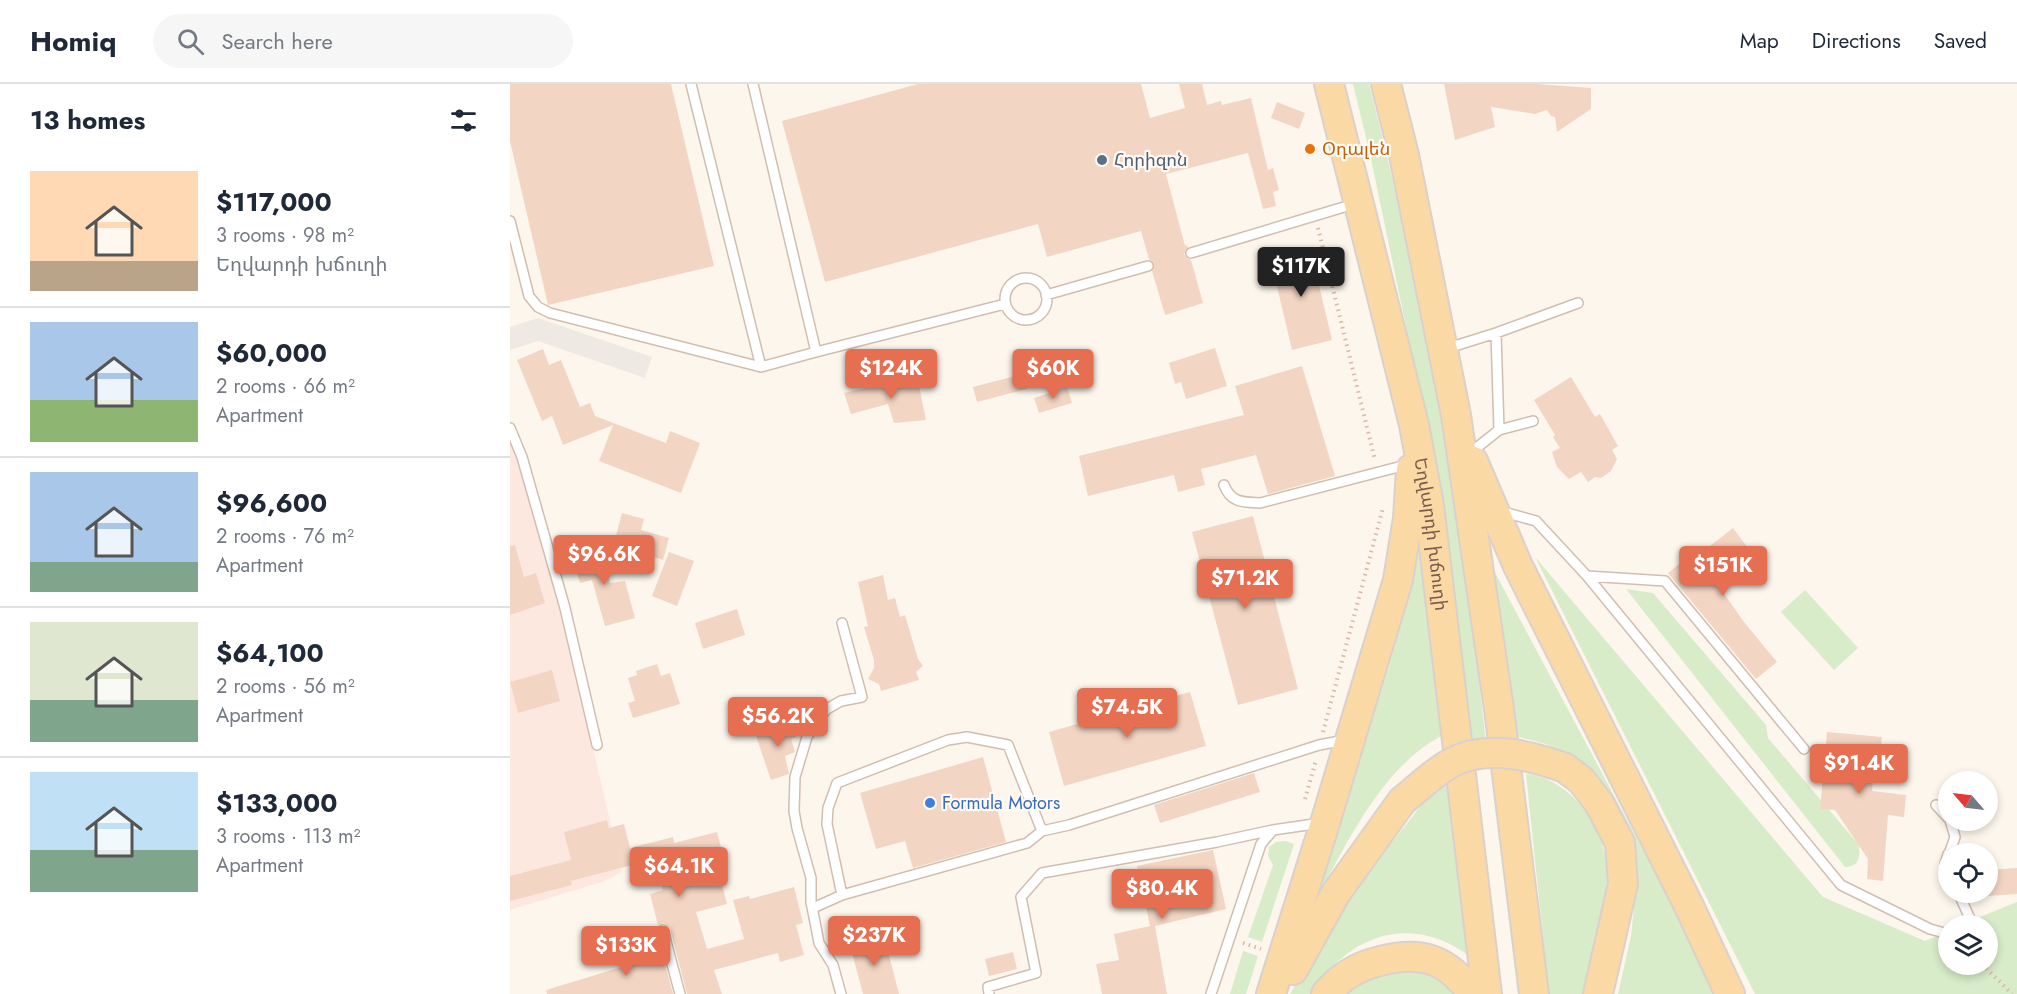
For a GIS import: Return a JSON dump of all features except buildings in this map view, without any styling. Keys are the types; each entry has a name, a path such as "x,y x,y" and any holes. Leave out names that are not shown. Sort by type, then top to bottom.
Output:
{"main road":[{"name":"Եղվարդի խճուղի","path":"1329,84 1414,425 1429,505 1487,994"},
{"path":"1387,84 1404,155 1456,414 1499,709 1533,994"},
{"path":"1456,414 1492,508 1518,566 1689,906 1730,994"},
{"path":"1271,994 1311,825 1351,739 1398,580 1408,519 1414,425"},
{"path":"1280,994 1336,893 1402,801 1431,776 1452,762 1475,755 1496,753 1523,754 1565,768 1581,780 1599,803 1620,843 1623,884 1598,994"},
{"path":"1326,994 1348,973 1368,964 1414,955 1436,961 1451,971 1473,994"}],"lane":[{"path":"691,84 761,367"},
{"path":"753,84 816,352"},
{"path":"1191,253 1359,202"},
{"path":"510,220 529,296 538,307 550,313 761,367 1005,304"},
{"path":"1046,295 1148,266"},
{"path":"1025,278 1043,286 1046,307 1042,313 1030,320 1016,319 1010,314 1005,304 1005,295 1012,283 1025,278"},
{"path":"1443,350 1578,303"},
{"path":"1496,333 1499,430"},
{"path":"1470,453 1499,430 1533,422"},
{"path":"510,428 522,457 565,608 597,745"},
{"path":"1224,484 1228,495 1241,502 1260,504 1412,463"},
{"path":"1492,508 1536,521 1587,576 1841,885 1938,931"},
{"path":"1587,576 1665,581 1804,749"},
{"path":"841,994 833,965 819,943 811,878 794,811 795,777 807,737 815,723 827,709 840,701 862,697 842,623"},
{"path":"842,895 827,824 828,808 837,783 948,740 967,737 1008,745 1042,831"},
{"path":"813,908 842,895 1027,843 1042,831 1069,825 1319,745 1351,739"},
{"path":"988,994 988,987 1036,973 1021,897 1042,873 1311,825"},
{"path":"1211,994 1256,857 1261,844 1273,830"},
{"path":"663,930 680,994"}],"path":[{"path":"1311,825 1319,745 1385,500 1315,216"},
{"path":"1246,944 1260,948"},
{"path":"1993,975 2012,994"}],"shaded area":[{"path":"538,318 652,357 645,378 538,341 510,350 510,327"},
{"path":"510,436 519,458 559,603 622,872 605,881 510,910"}],"green space":[{"path":"1353,84 1369,84 1425,329 1454,494 1486,743 1471,744 1426,423 1370,154"},
{"path":"1420,550 1445,734 1423,747 1386,784 1355,828 1317,897 1390,663"},
{"path":"1535,557 1823,897 1925,941 1938,935 1938,975 1998,975 1998,915 1985,915 2017,902 2017,994 1755,994"},
{"path":"1492,567 1674,908 1716,994 1618,994 1631,936 1638,867 1626,828 1560,751 1546,744 1515,736"},
{"path":"1626,589 1653,593 1766,725 1768,738 1859,845 1859,858 1856,863 1845,867"},
{"path":"1805,590 1858,648 1834,670 1781,612"},
{"path":"1526,774 1547,779 1560,786 1577,801 1593,822 1603,845 1607,869 1606,894 1602,920 1583,994 1549,994"},
{"path":"1454,776 1473,959 1451,945 1428,936 1406,933 1384,936 1363,944 1344,956 1326,973 1311,994 1290,994 1339,915 1389,846 1423,803"},
{"path":"1285,841 1294,844 1262,942 1248,937 1273,865 1268,856 1269,847 1276,842"},
{"path":"1243,951 1258,956 1246,994 1230,994"},
{"path":"1396,971 1421,973 1456,994 1343,994 1359,981"}],"place":[{"name":"Օդալեն","path":"1310,149"},
{"name":"Հորիզոն","path":"1102,160"},
{"name":"Formula Motors","path":"930,803"}]}
